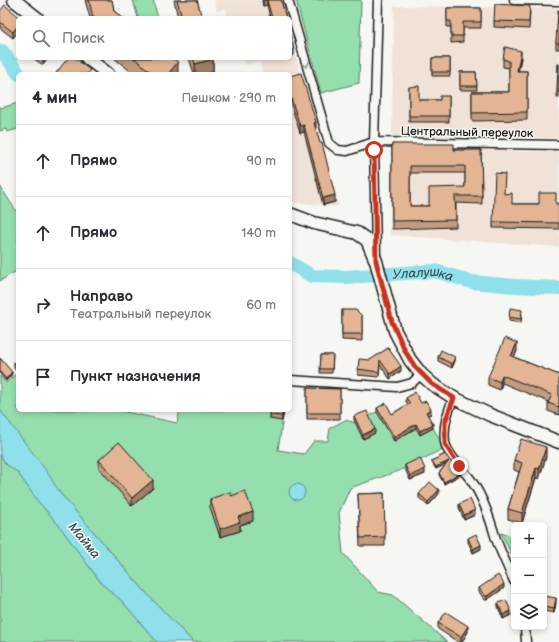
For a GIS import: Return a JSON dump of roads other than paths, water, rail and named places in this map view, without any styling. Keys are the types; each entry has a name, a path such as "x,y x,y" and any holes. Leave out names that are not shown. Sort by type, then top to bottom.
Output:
{"main road":[{"path":"14,0 34,16"},
{"path":"90,60 105,72"},
{"path":"292,215 314,223 357,234 367,240 376,261 395,331 410,360 421,374 432,384 454,398 490,415 559,442"}],"street":[{"name":"Центральный переулок","path":"288,0 329,142 338,150 347,151 374,142 559,145"},
{"path":"376,261 374,142 378,0"},
{"path":"514,0 559,1"},
{"path":"292,380 397,387 412,382 421,374"},
{"path":"454,398 445,422 445,444 459,466 476,486 492,524 496,540 511,574"},
{"path":"525,630 526,642"}],"water":[{"name":"Майма","path":"0,410 45,469 60,493 148,595 193,642 157,642 122,601 102,584 18,473 6,464 0,455"},
{"path":"297,484 304,489 305,492 300,499 297,500 290,495 289,492 294,485"}],"waterway":[{"name":"Улалушка","path":"0,51 2,51 18,72"},
{"name":"Улалушка","path":"292,264 312,276 346,277 435,271 472,282 559,288"}]}
